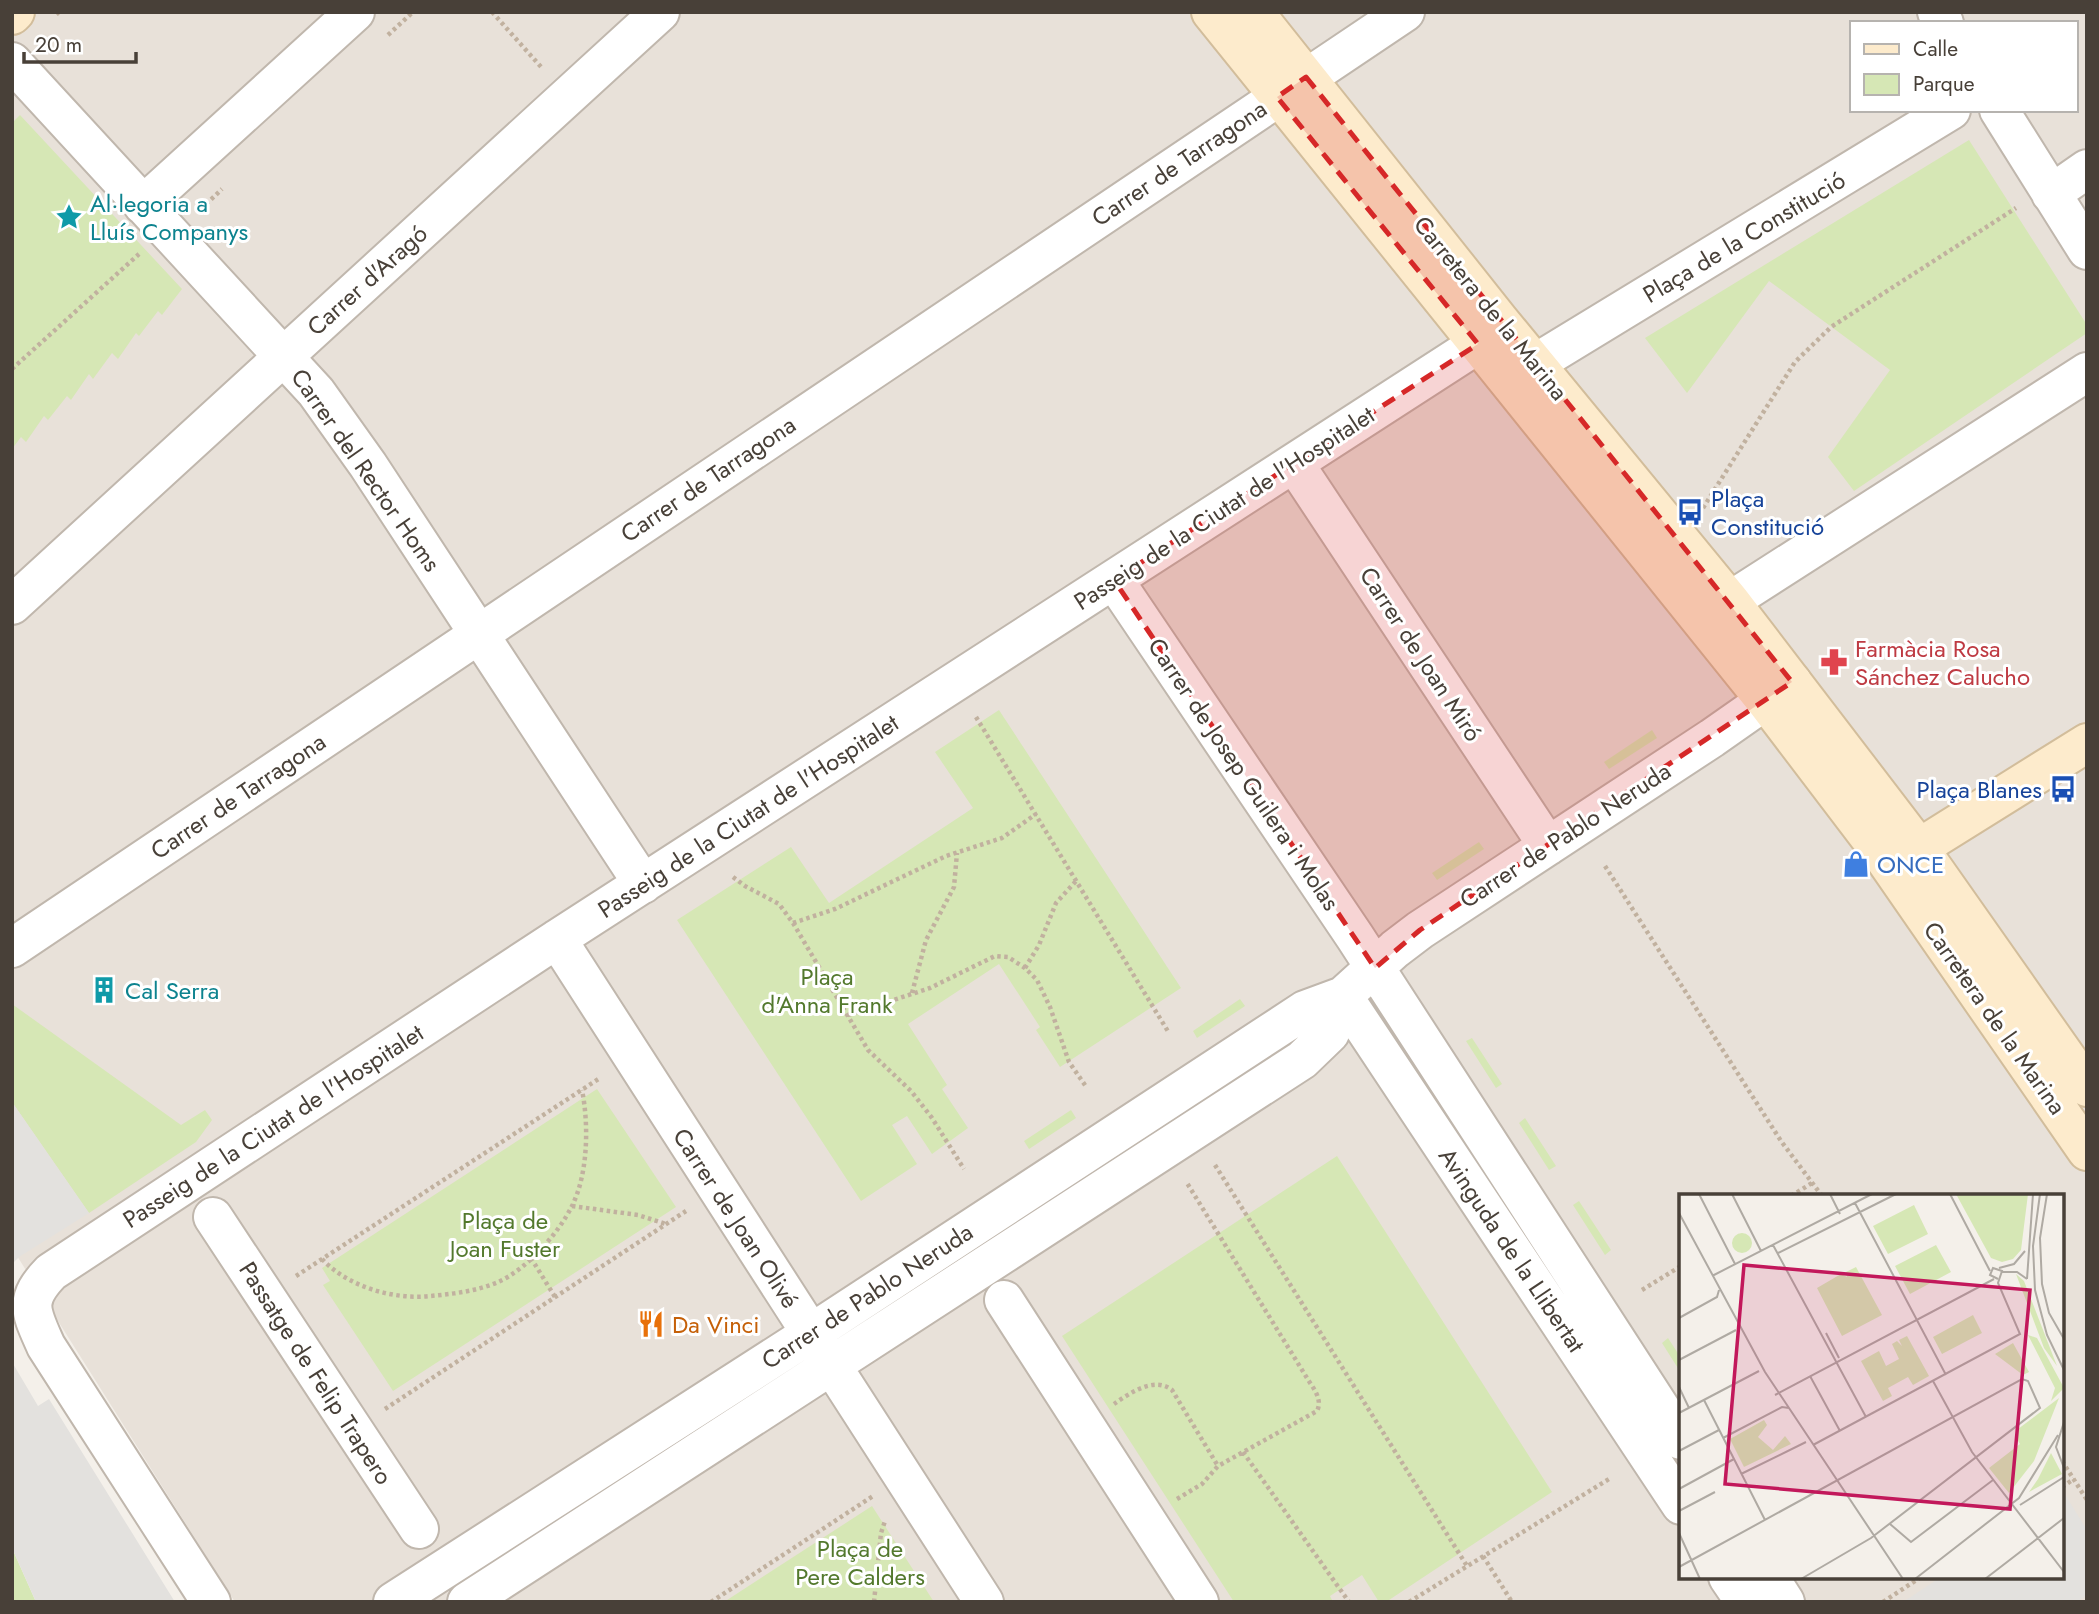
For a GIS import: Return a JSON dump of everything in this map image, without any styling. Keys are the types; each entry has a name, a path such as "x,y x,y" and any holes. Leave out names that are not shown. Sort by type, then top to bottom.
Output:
{"street":[{"path":"143,205 355,12"},
{"name":"Carrer d'Aragó","path":"12,605 660,12"},
{"name":"Carretera de la Marina","path":"1211,12 1292,87 1536,363 1730,601 1779,691 1873,842 2087,1151"},
{"name":"Carretera de la Marina","path":"1254,12 1292,87 1478,344 1675,590 1779,691 1920,848 2087,1087"},
{"name":"Carrer de Tarragona","path":"12,948 1405,12"},
{"name":"Carrer del Rector Homs","path":"12,62 316,392 479,633 643,884"},
{"name":"Plaça de la Constitució","path":"1536,363 1948,112"},
{"path":"2000,112 2036,199 2087,250"},
{"path":"2036,199 2087,169"},
{"name":"Passeig de la Ciutat de l'Hospitalet","path":"211,1602 46,1346 37,1326 32,1302 39,1284 51,1272 557,939 1478,344"},
{"path":"1730,601 2087,372"},
{"name":"Carrer de Joan Miró","path":"1294,463 1548,846"},
{"name":"Carrer de Josep Guilera i Molas","path":"1114,580 1375,968"},
{"name":"Carretera de la Marina","path":"1675,590 1701,604 1716,606 1730,601"},
{"name":"Carrer de Pablo Neruda","path":"393,1602 810,1334 1305,1010 1343,996 1420,930 1779,691"},
{"path":"1904,886 1911,859 1920,848 2087,743"},
{"path":"1873,842 1886,849 1902,852 1920,848"},
{"name":"Carrer de Joan Olivé","path":"557,939 984,1602"},
{"name":"Avinguda de la Llibertat","path":"1375,968 1679,1437"},
{"name":"Carrer de Pablo Neruda","path":"467,1602 1301,1060 1330,1033 1343,996"},
{"name":"Avinguda de la Llibertat","path":"1343,996 1679,1502"},
{"name":"Passatge de Felip Trapero","path":"213,1217 419,1529"},
{"path":"1004,1300 1199,1602"},
{"path":"1729,1579 1745,1602"},
{"path":"1770,1579 1785,1602"}],"path":[{"path":"492,12 549,76"},
{"path":"1698,515 1796,362 1831,327 2036,199"},
{"path":"12,369 145,249"},
{"path":"976,717 1169,1033"},
{"path":"793,923 835,909 905,874 1002,838 1036,814"},
{"path":"912,992 926,940 954,887 957,853"},
{"path":"1605,866 1775,1133 1820,1194"},
{"path":"733,877 779,904 868,1050 911,1091 932,1118 964,1170"},
{"path":"1025,968 1040,945 1056,903 1076,881"},
{"path":"848,1015 930,988 995,956 1008,957 1037,980 1050,1007 1069,1062 1087,1088"},
{"path":"265,1296 600,1078"},
{"path":"323,1259 337,1271 359,1283 391,1296 419,1298 453,1294 499,1282 542,1248 572,1206 581,1176 585,1135 582,1090"},
{"path":"1214,1164 1467,1566"},
{"path":"1175,1500 1202,1483 1218,1466 1317,1411 1319,1399 1187,1183"},
{"path":"1794,1194 1812,1183"},
{"path":"572,1206 638,1215 666,1224"},
{"path":"353,1430 686,1211"},
{"path":"531,1258 555,1297"},
{"path":"1642,1290 1679,1267"},
{"path":"1114,1405 1150,1385 1167,1386 1218,1466"},
{"path":"1243,1452 1349,1602"},
{"path":"2064,1464 2087,1500"},
{"path":"1409,1602 1609,1479"},
{"path":"2064,1486 2074,1479"},
{"path":"711,1602 874,1495"},
{"path":"874,1602 881,1533 887,1517"},
{"path":"1483,1556 1512,1602"},
{"path":"1883,1602 1918,1579"}],"highlighted area":[{"path":"1306,77 1792,682 1420,930 1375,968 1114,580 1478,344 1277,97"}],"shaded area":[{"path":"12,12 2087,12 2087,1602 235,1602 12,1248"},
{"path":"12,1102 89,1213 12,1264"},
{"path":"12,1362 38,1406 49,1399 175,1602 36,1602 12,1548"},
{"path":"2066,1496 2087,1530 2087,1595 2077,1602 1903,1602 1938,1579 2064,1579"}],"green space":[{"path":"20,115 182,289 162,315 158,311 139,336 136,333 118,359 112,353 93,379 89,374 71,400 67,396 48,420 44,416 26,442 21,437 12,449 12,123"},
{"path":"1969,140 2087,325 2087,333 1854,491 1828,457 1890,370 1769,281 1687,393 1645,338"},
{"name":"Plaça d'Anna Frank","path":"999,710 1181,988 1060,1067 1036,1030 1040,1027 999,964 908,1024 947,1085 942,1089 968,1128 932,1154 907,1116 892,1125 917,1164 861,1201 677,920 791,847 829,903 973,808 935,752"},
{"path":"1652,730 1657,738 1609,769 1604,762"},
{"path":"1479,842 1484,849 1437,880 1432,873"},
{"path":"1240,999 1245,1006 1197,1038 1193,1031"},
{"path":"12,1004 181,1125 205,1110 212,1120 196,1142 89,1213 12,1102"},
{"path":"1472,1038 1502,1084 1496,1088 1466,1041"},
{"name":"Plaça de Joan Fuster","path":"597,1089 676,1207 393,1391 323,1285 330,1281 322,1268"},
{"path":"1071,1110 1076,1118 1029,1149 1024,1141"},
{"path":"1525,1118 1556,1166 1549,1170 1519,1123"},
{"path":"1337,1156 1552,1492 1386,1602 1379,1602 1362,1575 1330,1596 1333,1602 1234,1602 1062,1336"},
{"path":"1579,1201 1611,1250 1605,1255 1573,1205"},
{"path":"1668,1338 1679,1355 1679,1370 1662,1343"},
{"name":"Plaça de Pere Calders","path":"872,1506 934,1602 724,1602"},
{"path":"12,1548 36,1602 12,1602"}],"place":[{"name":"Al·legoria a Lluís Companys","path":"69,217"},
{"name":"Plaça Constitució","path":"1690,512"},
{"name":"Farmàcia Rosa Sánchez Calucho","path":"1834,662"},
{"name":"Plaça Blanes","path":"2063,789"},
{"name":"ONCE","path":"1856,864"},
{"name":"Cal Serra","path":"104,990"},
{"name":"Da Vinci","path":"651,1324"}]}
